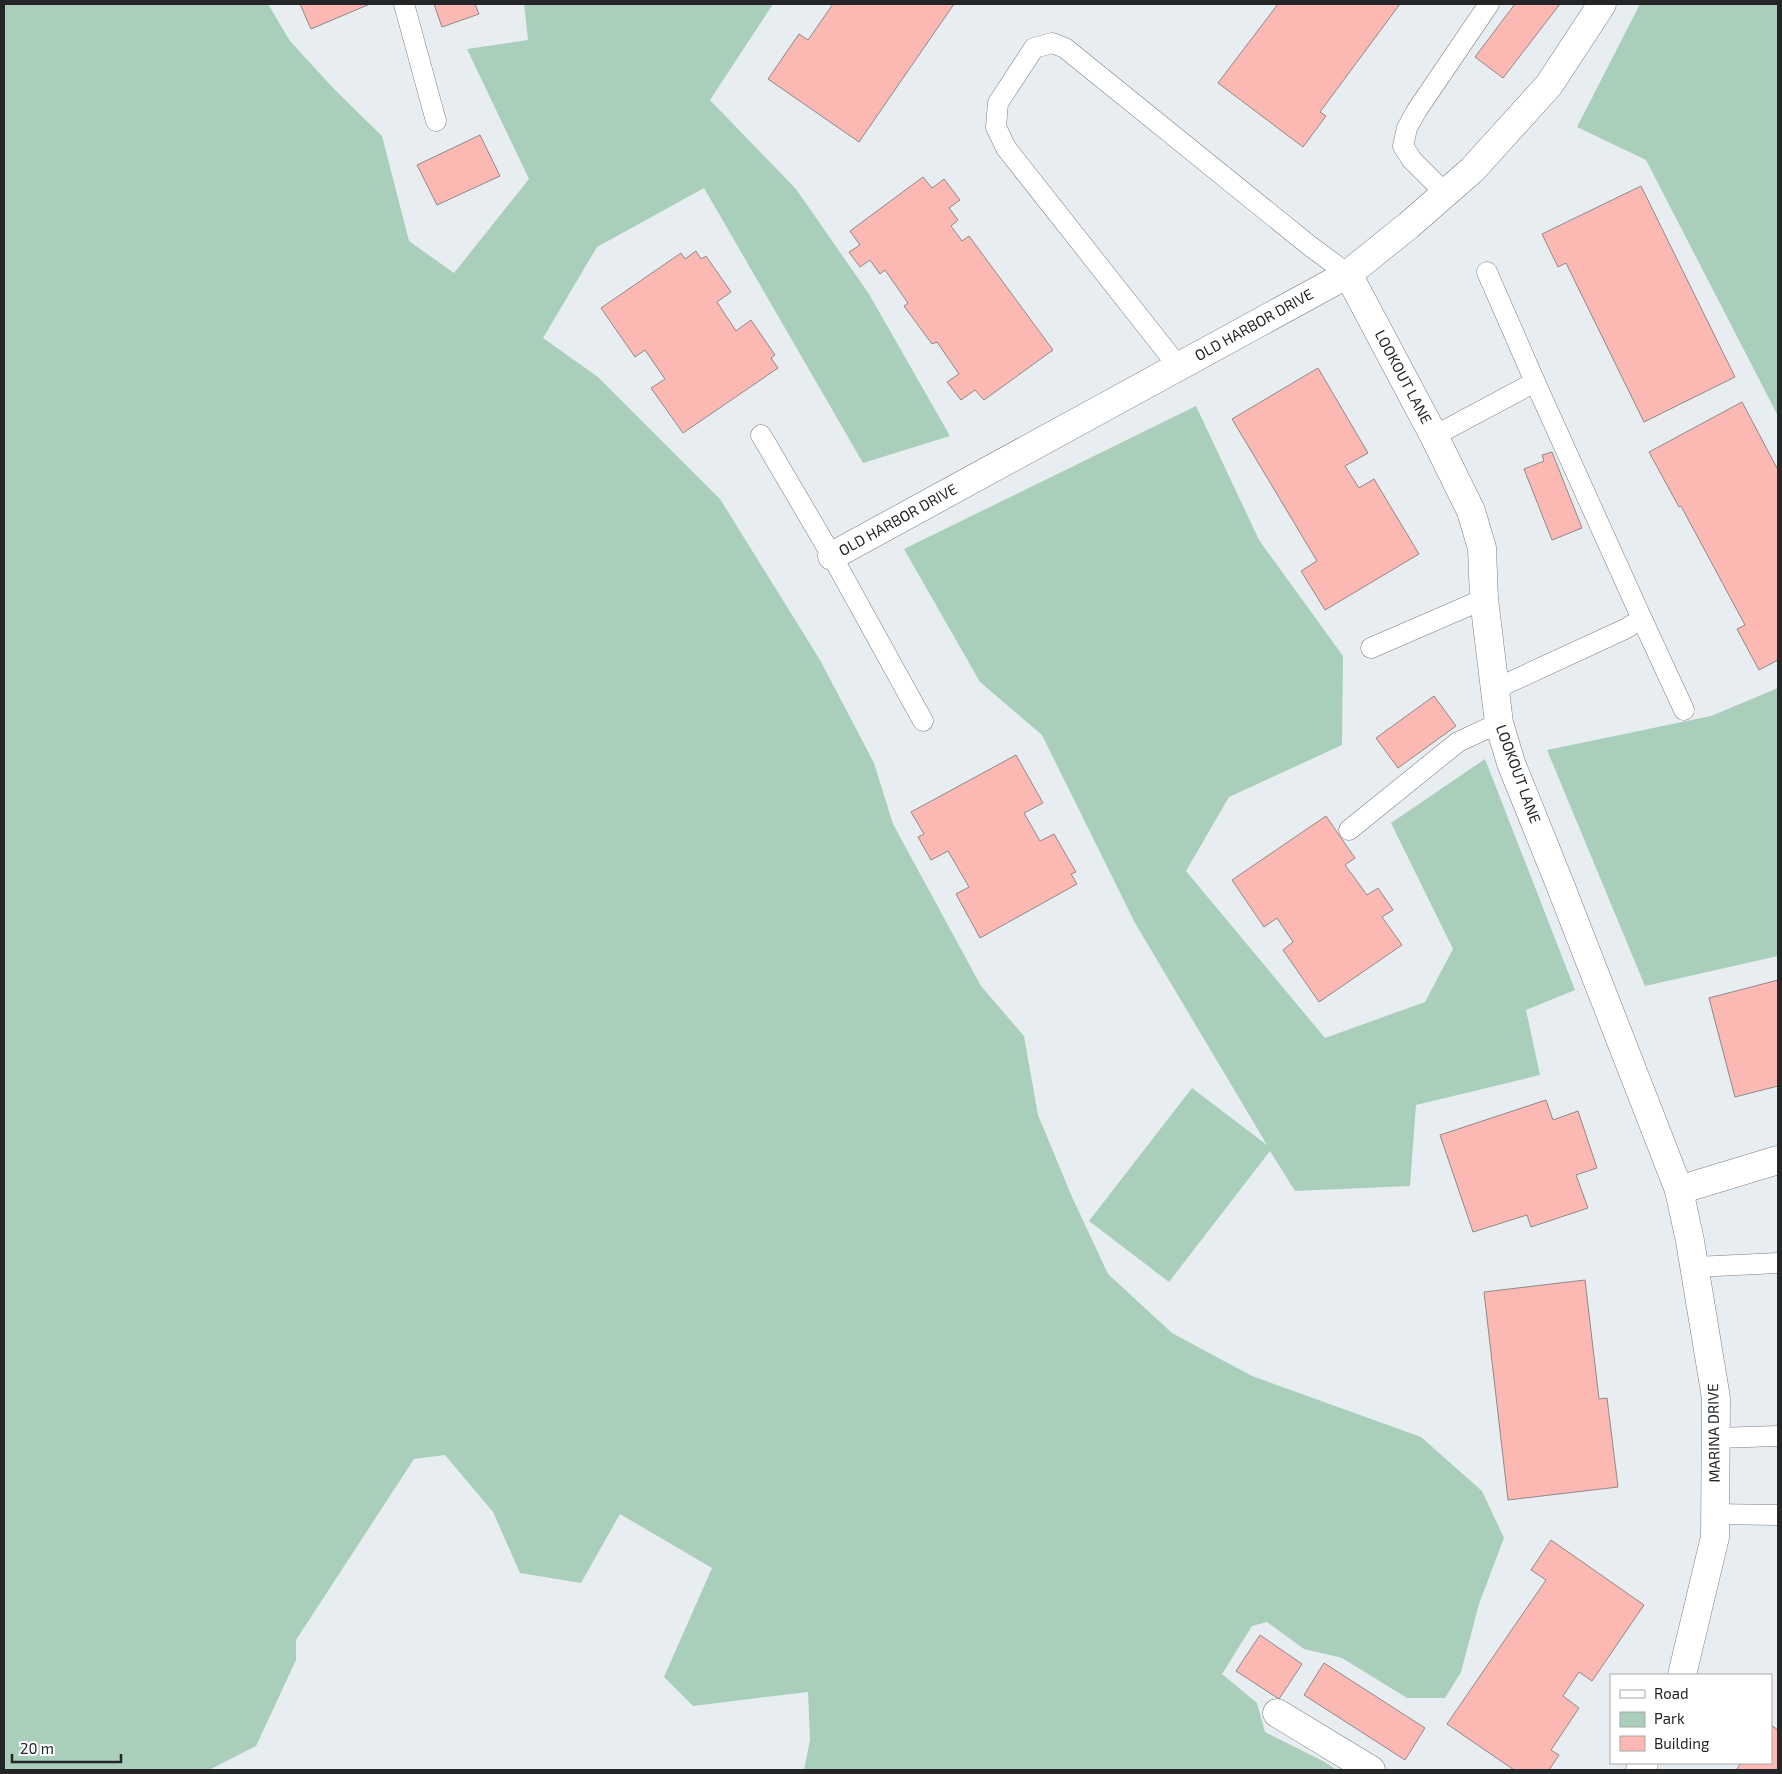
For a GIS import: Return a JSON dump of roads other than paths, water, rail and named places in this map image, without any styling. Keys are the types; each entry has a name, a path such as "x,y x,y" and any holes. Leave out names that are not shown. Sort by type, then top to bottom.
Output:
{"street":[{"name":"OLD HARBOR DRIVE","path":"832,556 1348,274 1409,225 1472,170 1549,85 1602,4"},
{"name":"LOOKOUT LANE","path":"1348,274 1434,436 1471,511 1482,548 1484,598 1499,723 1511,763 1679,1190"},
{"path":"1679,1190 1778,1160"},
{"name":"MARINA DRIVE","path":"1679,1190 1695,1267 1716,1398 1715,1537 1682,1674"},
{"path":"1277,1713 1370,1770"}],"lane":[{"path":"404,4 436,122"},
{"path":"1445,193 1412,160 1403,146 1407,128 1417,110 1490,4"},
{"path":"1178,366 1006,148 996,128 998,103 1034,48 1052,43 1065,48 1310,246 1348,274"},
{"path":"1487,272 1684,710"},
{"path":"1434,436 1535,382"},
{"name":"OLD HARBOR DRIVE","path":"761,435 832,556 923,722"},
{"path":"1371,648 1484,598"},
{"path":"1495,689 1625,629 1642,619"},
{"path":"1349,830 1458,742 1499,723"},
{"path":"1695,1267 1778,1263"},
{"path":"1716,1438 1778,1436"},
{"path":"1714,1514 1778,1516"}]}
